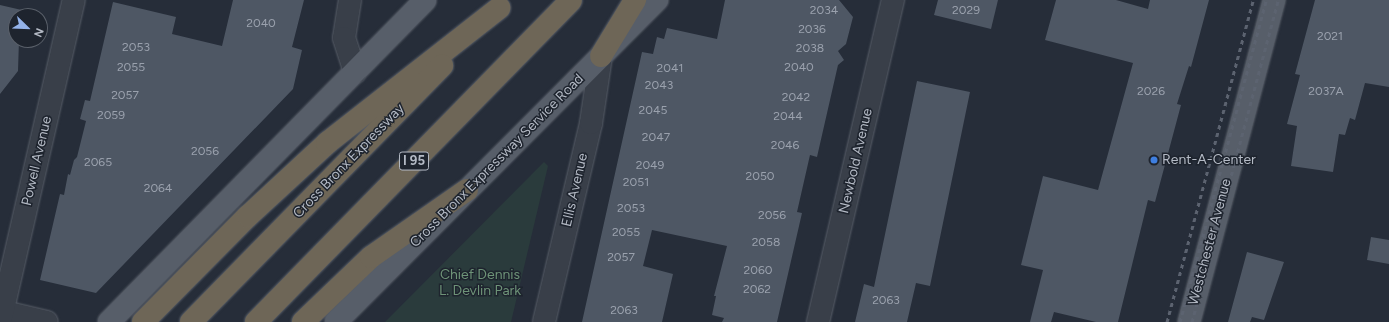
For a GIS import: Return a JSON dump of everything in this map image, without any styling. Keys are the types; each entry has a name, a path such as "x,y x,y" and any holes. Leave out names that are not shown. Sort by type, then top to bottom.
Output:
{"highway":[{"name":"I 95","path":"256,322 572,0"},
{"path":"601,56 635,0"},
{"path":"143,322 248,216 326,143 503,4"},
{"name":"Cross Bronx Expressway","path":"191,322 503,4"},
{"path":"303,322 371,257 467,190"}],"main road":[{"path":"109,322 424,0"},
{"name":"Cross Bronx Expressway Service Road","path":"336,322 657,0"},
{"name":"Westchester Avenue","path":"1189,322 1274,0"}],"street":[{"name":"Powell Avenue","path":"1,315 74,0"},
{"path":"350,0 344,38 355,72"},
{"name":"Newbold Avenue","path":"818,322 893,0"},
{"name":"Ellis Avenue","path":"544,322 591,123 601,56"},
{"path":"1,315 47,322"}],"green space":[{"name":"Chief Dennis L. Devlin Park","path":"544,162 548,166 511,322 385,322"}],"building":[{"path":"233,0 304,0 292,47 302,50 293,89 96,293 40,280 60,194 64,195 68,174 70,175 74,160 77,157 86,121 80,119 85,100 90,101 113,2 176,17 172,34 222,46"},
{"path":"725,0 839,0 853,17 846,44 838,51 844,60 838,65 817,157 810,155 797,212 802,213 777,322 722,322 724,318 712,315 716,296 714,296 727,246 652,230 643,266 673,274 662,322 582,322 642,52 653,54 657,37 664,39 667,28 717,39"},
{"path":"938,0 998,0 991,29 934,15"},
{"path":"1056,0 1116,0 1148,9 1150,0 1209,0 1191,67 1189,66 1177,104 1181,105 1155,202 1148,200 1118,322 1096,322 1054,312 1051,322 1030,322 1043,270 1021,265 1043,176 1098,190 1133,63 1045,40"},
{"path":"1315,0 1389,0 1389,87 1365,83 1355,120 1350,118 1345,135 1339,134 1333,172 1291,166 1297,126 1287,124 1300,75 1295,74"},
{"path":"0,5 13,8 8,8 8,48 19,48 18,71 0,94"},
{"path":"917,81 970,92 930,286 916,283 907,322 855,322 864,284 874,287"},
{"path":"1371,237 1389,240 1389,264 1367,260"},
{"path":"1247,252 1284,262 1264,320 1252,317 1250,322 1228,322"}],"railway":[{"path":"1167,322 1253,0"},
{"path":"1180,322 1266,0"},
{"path":"1192,322 1278,0"}],"place":[{"name":"Rent-A-Center","path":"1154,160"}]}
